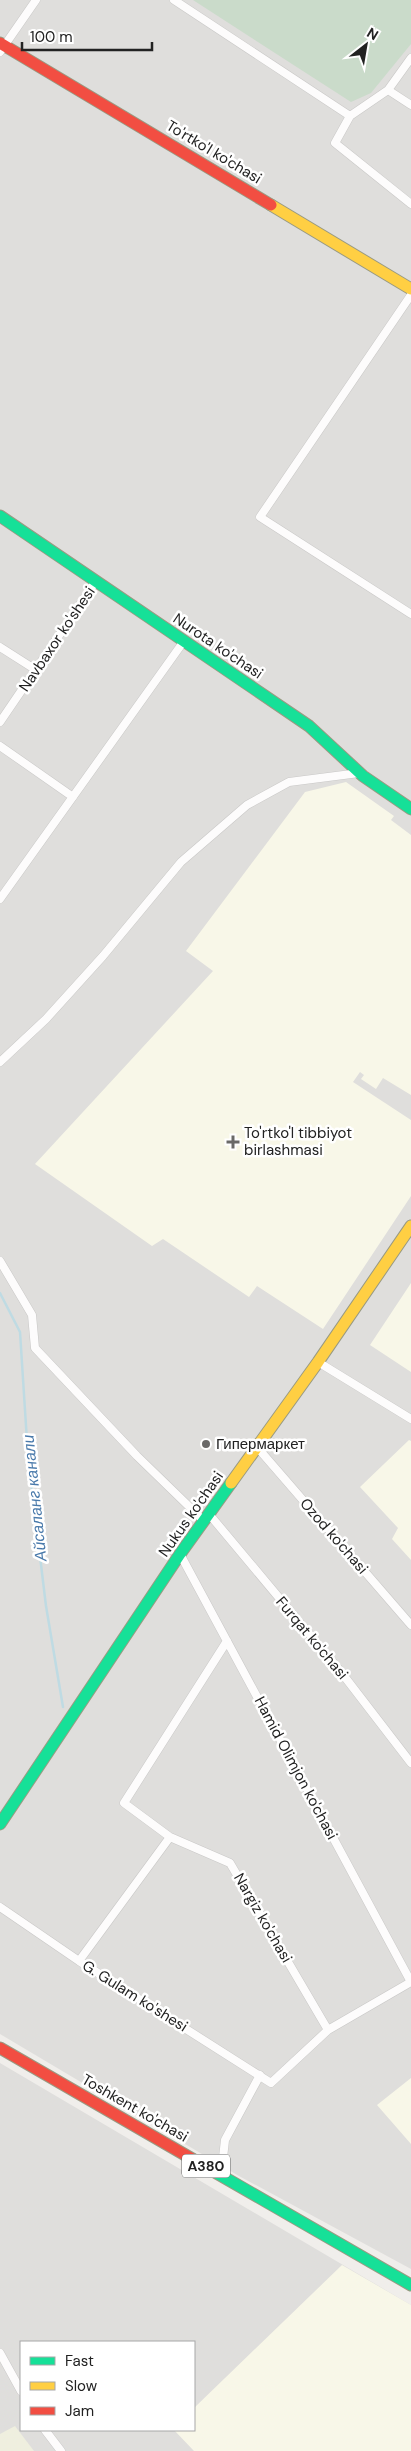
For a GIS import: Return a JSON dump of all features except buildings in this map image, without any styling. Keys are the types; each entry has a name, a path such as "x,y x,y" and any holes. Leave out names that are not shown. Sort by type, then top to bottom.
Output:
{"main road":[{"name":"To'rtko'l ko'chasi","path":"2,47 411,289"},
{"name":"Nurota ko'chasi","path":"0,516 309,726 359,773 411,809"},
{"name":"Nukus ko'chasi","path":"0,1824 180,1554 318,1362 411,1226"},
{"name":"Toshkent ko'chasi","path":"0,2048 411,2285"}],"street":[{"path":"2,47 36,0"},
{"path":"174,0 350,116"},
{"path":"411,58 388,90 350,116 335,143 411,204"},
{"path":"388,90 411,105"},
{"path":"411,295 260,517 411,614"},
{"name":"Navbaxor ko'shesi","path":"0,722 96,581"},
{"path":"0,899 184,641"},
{"path":"0,647 36,670"},
{"path":"0,746 73,797"},
{"path":"0,1062 46,1020 182,862 247,805 288,782 359,773"},
{"name":"Furqat ko'chasi","path":"0,1260 32,1315 36,1348 137,1456 206,1518 341,1672 411,1763"},
{"path":"318,1362 411,1419"},
{"name":"Ozod ko'chasi","path":"257,1447 411,1625"},
{"name":"Hamid Olimjon ko'chasi","path":"180,1554 411,1982"},
{"name":"Nargiz ko'chasi","path":"227,1641 124,1803 170,1837 230,1863 328,2030"},
{"path":"79,1961 170,1837"},
{"name":"G. Gulam ko'shesi","path":"0,1906 79,1961 271,2083 328,2030"},
{"path":"328,2030 411,1982"},
{"path":"221,2176 225,2140 260,2076"},
{"path":"0,2353 20,2389"},
{"path":"46,2431 60,2451"}],"shaded area":[{"path":"0,0 411,0 411,2269 239,2176 0,2034"},
{"name":"To'rtko'l tibbiyot birlashmasi","path":"346,782 394,816 391,820 411,835 411,1095 383,1078 376,1089 361,1079 364,1075 360,1072 353,1082 411,1120 411,1196 323,1329 257,1286 249,1297 163,1239 152,1246 35,1164 213,971 186,951 305,792"},
{"path":"411,1283 411,1372 370,1345"},
{"path":"409,1440 411,1441 411,1560 392,1539 398,1528 360,1487"},
{"path":"0,2063 411,2305 411,2451 0,2451"},
{"path":"411,2078 411,2144 377,2105"},
{"path":"342,2265 411,2305 411,2451 194,2451 175,2431 195,2431 195,2407"}],"green space":[{"path":"193,0 411,0 411,44 371,93 351,102"},
{"path":"15,2426 34,2451 0,2451 0,2434"}],"waterway":[{"name":"Айсаланг канали","path":"0,1293 20,1332 28,1457 46,1606 63,1707"}],"traffic: fast":[{"path":"0,516 309,726 363,776 411,809"},
{"path":"0,1824 180,1554 231,1483"},
{"path":"194,2160 411,2285"}],"traffic: slow":[{"path":"271,205 411,289"},
{"path":"231,1483 318,1362 411,1226"}],"traffic: jam":[{"path":"0,43 271,205"},
{"path":"0,2048 194,2160"}],"place":[{"name":"To'rtko'l tibbiyot birlashmasi","path":"233,1142"},
{"name":"Гипермаркет","path":"206,1444"}]}
